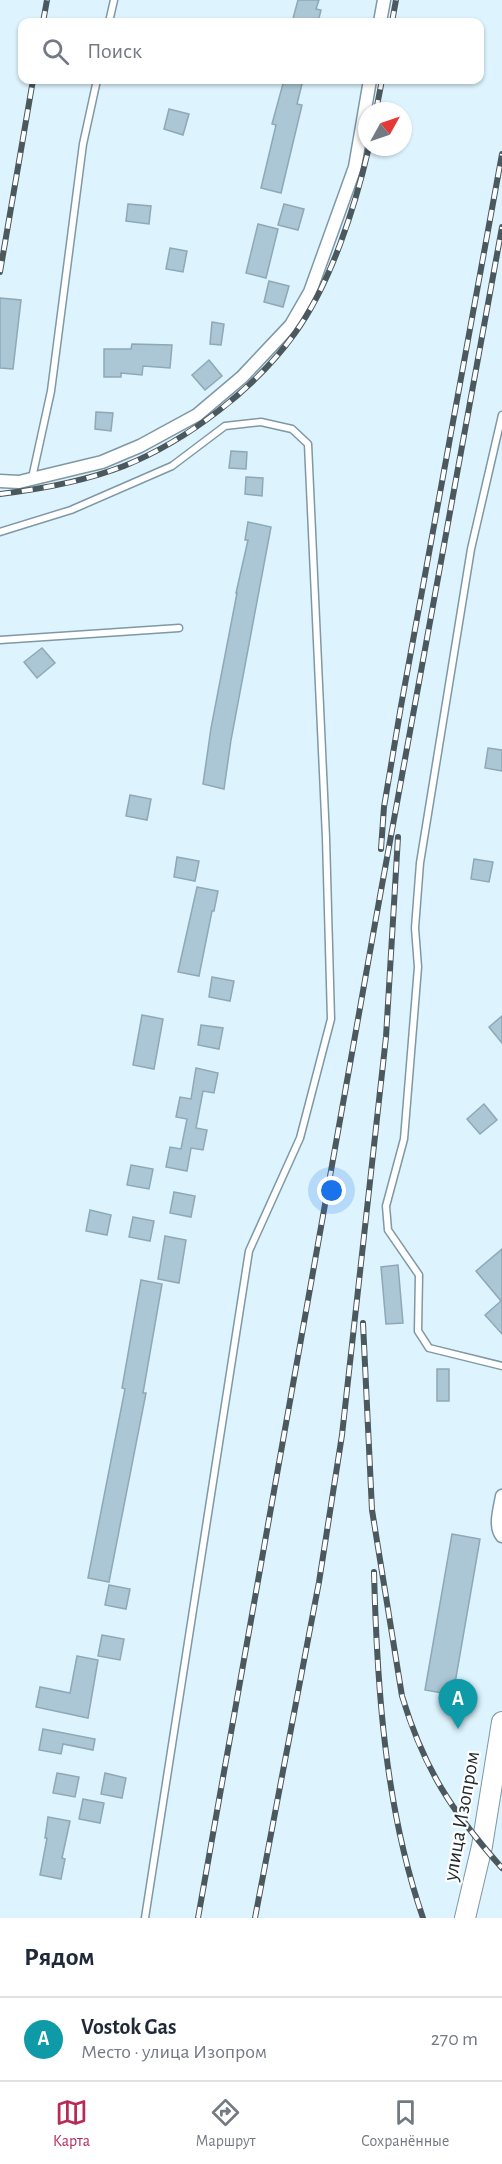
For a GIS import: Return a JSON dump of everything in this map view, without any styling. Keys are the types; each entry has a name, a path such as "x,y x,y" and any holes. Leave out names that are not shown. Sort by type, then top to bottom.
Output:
{"highway":[{"name":"улица Изопром","path":"465,1918 482,1846 502,1722"}],"street":[{"path":"381,18 384,0"},
{"path":"0,481 19,482 102,462 140,446 197,415 242,377 291,325 310,292 355,167 369,84"},
{"path":"502,1496 497,1525 499,1534 502,1536"}],"lane":[{"path":"110,18 114,0"},
{"path":"32,479 51,391 83,144 96,84"},
{"path":"502,415 471,549 420,863 415,928 417,967 404,1139 386,1206 388,1230 419,1275 418,1331 429,1348 502,1366"},
{"path":"0,532 70,510 172,466 225,426 261,422 282,426 292,429 308,444 326,826 331,1019 300,1138 249,1251 145,1918"},
{"path":"0,640 179,628"}],"building":[{"path":"298,0 319,0 316,9 321,10 319,18 293,18"},
{"path":"283,84 302,84 297,104 302,105 281,193 261,188 276,125 272,124"},
{"path":"169,109 189,114 183,135 164,129"},
{"path":"128,204 151,206 149,224 126,221"},
{"path":"284,204 304,209 298,230 278,225"},
{"path":"258,224 278,229 266,278 246,273"},
{"path":"170,248 187,251 183,272 166,269"},
{"path":"269,281 289,286 283,307 264,302"},
{"path":"0,298 21,300 13,369 0,368"},
{"path":"212,322 224,324 221,345 210,344"},
{"path":"132,344 172,345 170,368 143,366 142,375 121,373 121,377 104,377 104,349 131,349"},
{"path":"209,360 222,376 205,390 192,375"},
{"path":"96,412 113,413 111,431 95,429"},
{"path":"231,451 247,452 246,469 229,468"},
{"path":"246,477 263,478 262,496 245,494"},
{"path":"248,522 271,527 224,789 203,784 211,728 248,540 245,540"},
{"path":"42,648 55,663 37,678 24,662"},
{"path":"488,748 502,750 502,771 485,768"},
{"path":"130,795 151,799 147,820 126,816"},
{"path":"177,857 199,861 195,881 174,877"},
{"path":"474,859 493,862 489,882 471,879"},
{"path":"197,887 218,891 199,976 178,972"},
{"path":"212,977 234,981 230,1001 209,997"},
{"path":"142,1015 163,1019 154,1069 133,1065"},
{"path":"502,1016 502,1043 489,1027"},
{"path":"201,1025 223,1028 219,1049 198,1045"},
{"path":"196,1068 218,1073 214,1093 203,1091 196,1128 207,1130 203,1150 191,1148 187,1171 166,1167 170,1147 181,1149 187,1119 176,1117 180,1097 191,1099"},
{"path":"484,1104 497,1120 480,1134 467,1119"},
{"path":"131,1165 153,1169 149,1189 127,1185"},
{"path":"174,1192 195,1196 191,1217 170,1213"},
{"path":"90,1210 111,1215 107,1235 86,1231"},
{"path":"133,1217 154,1221 150,1241 129,1237"},
{"path":"165,1236 186,1240 179,1283 158,1279"},
{"path":"502,1249 502,1334 485,1315 501,1301 476,1271"},
{"path":"398,1265 403,1323 386,1324 381,1267"},
{"path":"141,1280 162,1284 143,1393 146,1393 109,1582 88,1578 125,1389 122,1388"},
{"path":"437,1369 449,1369 449,1401 437,1401"},
{"path":"452,1534 480,1539 453,1695 425,1690"},
{"path":"109,1585 130,1589 126,1609 105,1605"},
{"path":"102,1635 124,1639 120,1660 98,1656"},
{"path":"77,1656 98,1660 88,1718 36,1707 40,1687 70,1693"},
{"path":"43,1729 95,1739 93,1750 63,1744 61,1754 39,1750"},
{"path":"57,1773 79,1777 75,1797 53,1793"},
{"path":"105,1773 126,1778 122,1798 101,1794"},
{"path":"83,1799 104,1803 100,1823 79,1819"},
{"path":"48,1817 70,1821 62,1858 65,1859 61,1879 40,1875 47,1838 45,1838"}],"railway":[{"path":"44,18 47,0"},
{"path":"393,18 396,0"},
{"path":"0,272 32,84"},
{"path":"378,102 381,84"},
{"path":"381,849 384,807 401,706 502,154"},
{"path":"0,494 63,484 124,466 196,427 240,393 279,354 295,333 320,291 349,219 367,156"},
{"path":"198,1918 502,227"},
{"path":"255,1918 319,1582 342,1435 386,1037 398,837"},
{"path":"363,1323 372,1510 402,1696 430,1768 468,1828 502,1868"},
{"path":"374,1572 385,1747 400,1834 423,1918"}],"place":[{"name":"Vostok Gas","path":"458,1729"}]}
